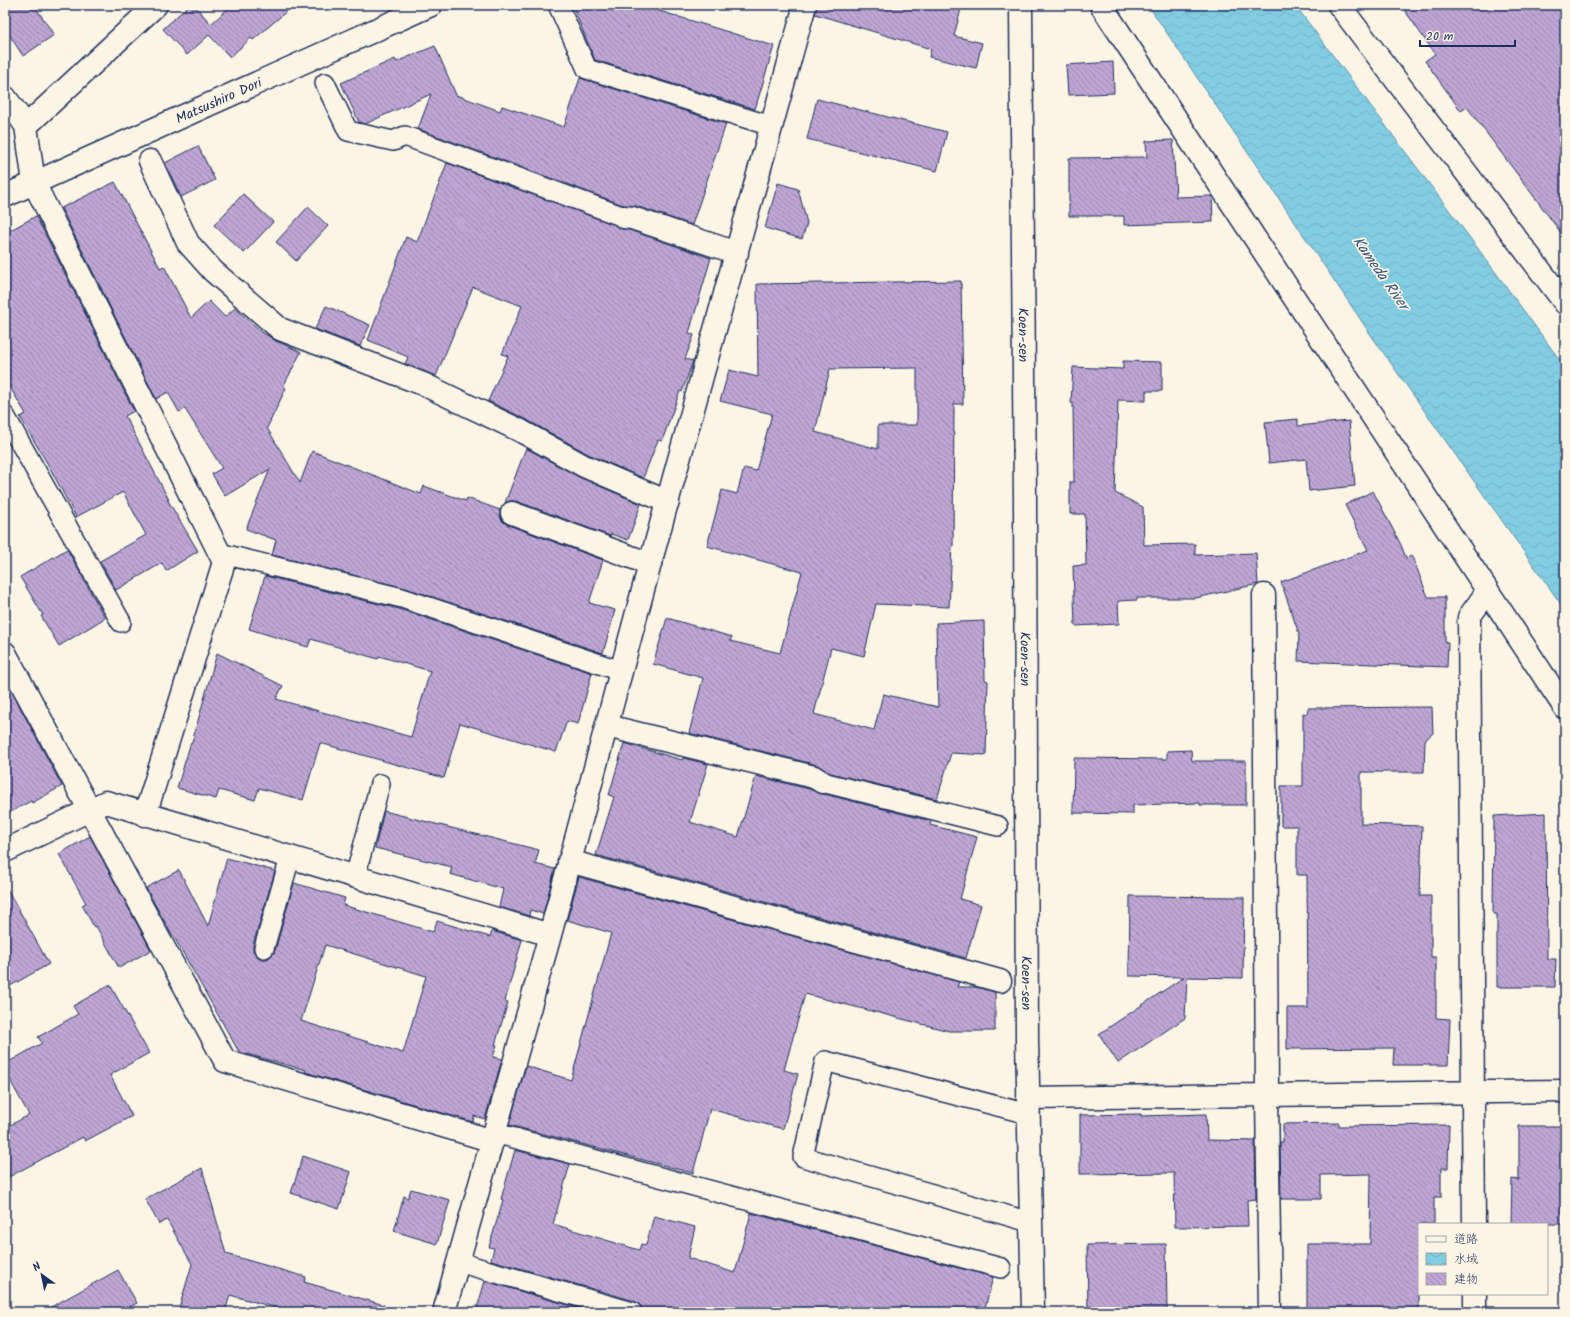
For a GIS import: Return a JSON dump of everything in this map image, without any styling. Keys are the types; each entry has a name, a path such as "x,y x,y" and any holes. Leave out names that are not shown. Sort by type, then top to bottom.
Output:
{"street":[{"path":"26,126 156,5"},
{"name":"Matsushiro Dori","path":"5,196 432,5"},
{"path":"444,1312 550,935 650,564 805,5"},
{"name":"Koen-sen","path":"1021,5 1028,1106 1033,1312"},
{"path":"1101,5 1565,708"},
{"path":"1339,5 1564,298"},
{"path":"5,97 26,126 34,183 224,562 145,815"},
{"path":"150,160 188,243 212,271 280,329 423,384 521,432 584,466 668,502"},
{"path":"624,217 632,218 737,253"},
{"path":"512,513 650,564"},
{"path":"1474,1223 1469,617 1487,592"},
{"path":"1264,595 1270,1312"},
{"path":"5,653 225,1061 494,1137"},
{"path":"607,726 814,777 822,782"},
{"path":"5,851 106,802 145,815 550,935"},
{"path":"569,861 1000,981"},
{"path":"1028,1106 1267,1095 1565,1091"},
{"path":"1475,1295 1475,1312"}],"lane":[{"path":"558,5 586,69 771,126"},
{"path":"325,83 348,131 393,141 406,136 624,217"},
{"path":"5,416 121,622"},
{"path":"220,553 402,598 621,671"},
{"path":"822,782 998,826"},
{"path":"355,877 380,784"},
{"path":"264,948 290,858"},
{"path":"1028,1106 825,1061 803,1157 1030,1222"},
{"path":"494,1137 1001,1268"},
{"path":"458,1262 632,1312"}],"water":[{"name":"Kameda River","path":"1148,5 1295,5 1565,367 1565,610 1373,338"}],"building":[{"path":"5,5 34,5 54,35 23,56 5,28"},
{"path":"189,5 194,5 211,24 232,5 294,5 253,40 251,38 230,57 209,35 187,55 163,29"},
{"path":"572,5 640,5 774,46 755,109 595,60"},
{"path":"817,5 962,5 954,36 982,43 976,68 929,57 931,49 815,14"},
{"path":"1401,5 1565,5 1565,238 1467,107 1461,111 1425,61 1435,54"},
{"path":"435,46 456,95 500,111 502,106 564,127 580,78 726,124 692,225 636,206 623,205 418,129 431,94 365,124 359,122 341,83 395,59 396,62"},
{"path":"1113,62 1114,93 1068,95 1066,65"},
{"path":"817,99 947,132 937,171 807,139"},
{"path":"1173,140 1176,197 1212,196 1213,222 1124,225 1124,216 1069,216 1069,158 1147,157 1146,141"},
{"path":"198,146 215,180 181,197 165,163"},
{"path":"447,163 615,225 622,229 629,230 711,258 689,333 694,335 685,359 693,361 682,392 680,391 662,441 658,440 643,478 590,455 527,420 488,401 508,356 502,354 522,306 473,287 436,376 405,364 408,357 368,340 406,237 417,242"},
{"path":"115,182 160,268 164,266 191,318 209,301 225,317 235,308 262,332 276,341 301,352 283,387 286,388 267,428 300,483 312,451 421,494 424,486 466,501 467,498 500,510 502,521 508,525 603,560 589,603 615,610 603,653 405,588 272,555 276,540 246,529 270,469 225,496 212,474 222,468 185,409 179,412 168,392 156,399 61,208"},
{"path":"778,183 798,189 807,223 802,239 765,228"},
{"path":"243,194 273,222 244,253 214,225"},
{"path":"308,207 328,226 296,261 276,242"},
{"path":"36,216 134,411 125,416 169,500 167,499 198,551 166,571 162,563 116,590 100,561 146,535 123,492 76,517 50,468 20,417 26,414 5,379 5,233"},
{"path":"961,281 963,404 954,404 953,546 949,607 876,604 864,656 831,648 814,714 874,730 883,694 938,707 936,623 984,621 985,680 988,681 986,755 951,753 937,799 830,773 817,765 689,733 703,678 653,664 667,618 732,637 730,641 780,653 802,572 707,546 722,490 737,494 744,468 756,471 772,414 720,401 729,370 758,377 757,284","holes":["917,368 917,425 878,425 878,449 815,432 830,369"]},
{"path":"326,306 370,325 360,346 315,329"},
{"path":"1123,361 1162,362 1162,391 1146,391 1146,401 1118,400 1115,493 1143,507 1144,545 1195,544 1195,555 1256,553 1258,584 1196,598 1137,598 1137,600 1118,601 1119,624 1075,626 1073,566 1086,565 1085,514 1070,514 1070,482 1074,482 1073,403 1071,403 1073,367 1123,369"},
{"path":"1298,419 1298,426 1349,421 1355,486 1309,491 1306,459 1269,463 1265,422"},
{"path":"526,448 579,477 641,504 628,540 611,534 610,536 516,501 505,503"},
{"path":"1373,491 1401,545 1406,558 1412,556 1428,597 1445,597 1445,642 1448,642 1447,667 1298,661 1299,634 1281,582 1368,550 1345,505"},
{"path":"67,549 105,618 59,646 41,616 43,615 20,577"},
{"path":"265,576 399,609 592,673 578,724 567,721 556,752 460,723 444,778 320,743 303,800 259,788 255,800 219,790 216,799 177,788 192,742 217,653 283,686 276,699 411,737 430,671 379,656 378,659 311,639 308,647 249,629"},
{"path":"5,679 62,786 32,803 31,801 5,815"},
{"path":"1432,707 1433,733 1425,740 1424,772 1361,772 1361,824 1422,826 1420,896 1431,896 1431,957 1436,957 1436,1018 1450,1019 1448,1065 1393,1065 1394,1048 1287,1049 1287,1008 1308,1008 1307,875 1297,875 1297,826 1281,826 1281,786 1303,786 1303,713 1307,714 1308,708"},
{"path":"624,743 682,760 683,758 708,764 690,822 738,837 756,776 809,789 821,794 931,821 930,825 977,837 960,899 981,905 966,958 596,855 614,797 609,795"},
{"path":"1191,750 1192,761 1246,761 1246,805 1200,805 1200,803 1133,805 1133,814 1073,813 1074,758 1167,759 1167,751"},
{"path":"384,811 539,850 535,864 555,869 543,914 530,910 529,916 499,907 503,889 450,874 452,867 375,848"},
{"path":"1546,813 1547,959 1556,959 1555,987 1497,987 1497,914 1493,914 1494,816"},
{"path":"90,836 151,950 119,968 96,926 94,927 82,905 86,903 59,854"},
{"path":"227,858 275,871 253,945 253,951 261,959 267,959 275,951 294,883 345,898 343,905 433,932 437,921 490,937 492,931 522,940 505,1001 508,1002 495,1045 497,1045 493,1057 502,1059 485,1119 474,1116 473,1122 305,1072 306,1070 239,1052 146,888 179,870 208,926","holes":["325,945 426,976 403,1053 301,1021"]},
{"path":"579,877 959,982 957,987 976,987 995,992 995,1031 949,1031 805,994 784,1070 798,1074 783,1129 710,1109 693,1173 509,1125 526,1066 571,1080 611,933 567,920"},
{"path":"5,885 49,964 5,989"},
{"path":"1130,896 1244,897 1243,978 1187,977 1185,1018 1118,1063 1099,1034 1184,977 1129,976"},
{"path":"110,985 149,1053 110,1075 132,1116 85,1141 83,1137 5,1179 5,1128 29,1115 5,1071 5,1064 42,1043 38,1037 78,1014 73,1006"},
{"path":"1141,1114 1141,1116 1206,1114 1207,1140 1255,1141 1256,1199 1247,1200 1248,1226 1175,1227 1174,1173 1080,1174 1080,1115"},
{"path":"1339,1123 1339,1126 1449,1125 1448,1168 1441,1168 1441,1197 1434,1197 1434,1223 1418,1223 1419,1312 1307,1312 1307,1244 1370,1244 1371,1174 1321,1175 1321,1199 1281,1199 1280,1142 1283,1142 1283,1124"},
{"path":"1519,1126 1565,1126 1565,1224 1511,1223 1512,1179 1519,1180"},
{"path":"515,1150 570,1164 553,1224 639,1250 641,1244 646,1245 654,1216 695,1227 688,1258 735,1273 751,1213 993,1277 984,1312 643,1312 640,1305 635,1301 491,1260 494,1248 489,1247 503,1200 501,1199"},
{"path":"303,1156 351,1172 339,1209 291,1193"},
{"path":"202,1168 226,1254 306,1277 304,1282 384,1305 383,1312 291,1312 230,1295 225,1312 178,1312 192,1264 167,1220 159,1224 145,1199"},
{"path":"411,1189 450,1200 437,1244 394,1231 404,1196 408,1198"},
{"path":"1166,1244 1167,1312 1088,1312 1087,1245"},
{"path":"118,1270 137,1303 121,1312 42,1312"},
{"path":"485,1281 592,1312 476,1312"}]}
